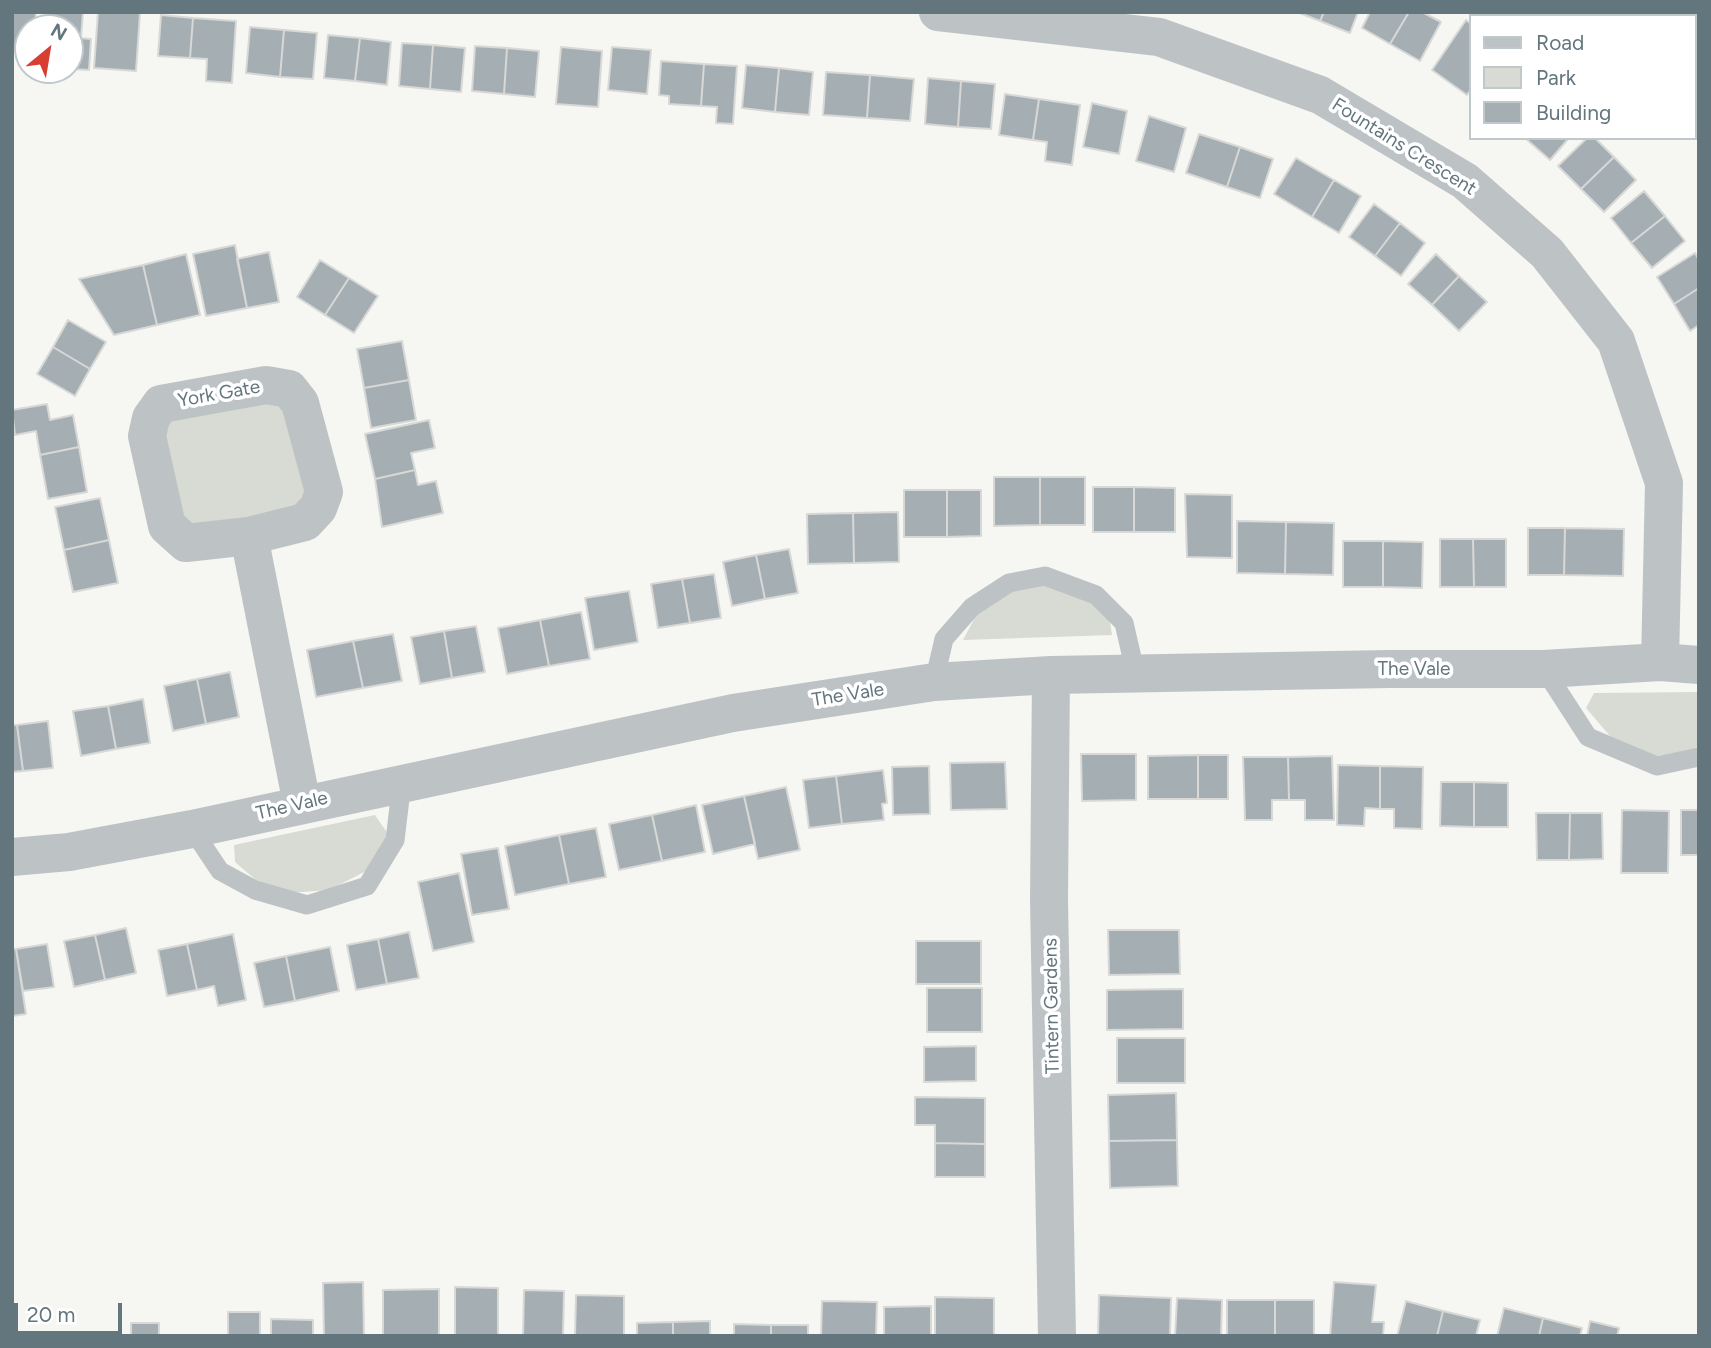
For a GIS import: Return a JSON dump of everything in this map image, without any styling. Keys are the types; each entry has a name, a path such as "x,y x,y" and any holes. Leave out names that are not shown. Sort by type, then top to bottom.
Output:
{"street":[{"name":"Fountains Crescent","path":"938,12 1160,37 1320,95 1465,181 1547,253 1616,341 1664,483 1660,662"},
{"name":"York Gate","path":"266,385 289,389 300,402 324,492 318,508 305,522 249,536 186,542 167,526 147,436 151,418 161,404 266,385"},
{"path":"249,536 302,804"},
{"name":"The Vale","path":"12,857 69,852 192,829 733,713 934,682 1051,676 1389,669 1544,669 1660,662 1699,665"},
{"name":"Tintern Gardens","path":"1051,676 1049,900 1057,1336"}],"lane":[{"path":"934,682 944,639 972,607 1009,583 1045,576 1096,595 1124,623 1136,676"},
{"path":"1544,669 1588,737 1657,766 1699,757"},
{"path":"192,829 220,871 255,890 307,905 367,886 395,840 402,782"}],"green space":[{"path":"262,396 291,413 310,483 297,505 205,529 179,517 160,438 174,414"},
{"path":"1011,585 1049,586 1083,595 1109,615 1112,635 963,640 979,610"},
{"path":"1699,692 1699,746 1686,753 1657,756 1610,736 1586,708 1594,693"},
{"path":"375,815 388,834 368,870 329,890 288,893 256,880 235,862 234,845"}],"building":[{"path":"12,12 36,12 14,14 12,48"},
{"path":"48,12 83,12 83,14"},
{"path":"98,12 140,13 136,71 94,68"},
{"path":"1297,12 1324,12 1320,21"},
{"path":"1324,12 1358,12 1350,33 1320,21"},
{"path":"1370,12 1409,12 1390,44 1362,28"},
{"path":"1409,12 1422,12 1441,22 1420,61 1390,44"},
{"path":"161,15 193,18 190,58 158,56"},
{"path":"193,18 236,21 232,83 206,81 207,59 190,58"},
{"path":"1466,20 1470,23 1470,90 1467,95 1432,70"},
{"path":"250,27 284,30 280,77 246,73"},
{"path":"284,30 317,33 313,79 280,77"},
{"path":"328,35 360,38 355,81 324,78"},
{"path":"84,38 91,39 89,70 84,70"},
{"path":"360,38 391,42 387,85 355,81"},
{"path":"402,43 433,45 430,89 399,86"},
{"path":"433,45 465,48 461,92 430,89"},
{"path":"475,46 507,48 504,94 472,91"},
{"path":"561,47 602,51 598,107 556,104"},
{"path":"612,47 651,50 647,94 608,90"},
{"path":"507,48 539,51 535,97 504,94"},
{"path":"661,61 704,64 701,106 669,104 669,96 659,95"},
{"path":"704,64 737,66 733,124 716,123 717,107 701,106"},
{"path":"746,65 779,68 775,112 742,108"},
{"path":"779,68 813,72 809,115 775,112"},
{"path":"826,72 870,75 867,118 823,115"},
{"path":"870,75 914,79 910,121 867,118"},
{"path":"928,78 961,81 958,127 925,124"},
{"path":"961,81 995,84 991,129 958,127"},
{"path":"1005,94 1039,99 1033,140 999,135"},
{"path":"1039,99 1080,105 1072,165 1045,161 1047,142 1033,140"},
{"path":"1092,103 1127,111 1119,154 1083,147"},
{"path":"1149,116 1186,128 1174,172 1136,161"},
{"path":"1199,134 1240,147 1227,187 1186,173"},
{"path":"1527,140 1567,140 1550,160"},
{"path":"1585,140 1597,140 1614,157 1581,189 1558,166"},
{"path":"1240,147 1273,159 1260,198 1227,187"},
{"path":"1614,157 1636,180 1604,212 1581,189"},
{"path":"1296,158 1334,180 1312,217 1274,194"},
{"path":"1334,180 1361,196 1339,233 1312,217"},
{"path":"1644,191 1665,216 1631,243 1611,218"},
{"path":"1374,204 1400,223 1375,256 1349,237"},
{"path":"1665,216 1685,241 1652,268 1631,243"},
{"path":"1400,223 1425,243 1401,276 1375,256"},
{"path":"235,245 247,308 206,316 193,254"},
{"path":"269,252 279,302 247,308 237,259"},
{"path":"1695,253 1699,260 1699,288 1674,304 1657,277"},
{"path":"186,254 200,315 157,325 143,265"},
{"path":"1436,254 1459,276 1432,305 1408,284"},
{"path":"320,260 349,278 325,315 297,297"},
{"path":"143,265 157,325 114,335 79,279"},
{"path":"1459,276 1487,302 1459,331 1432,305"},
{"path":"349,278 378,296 354,333 325,315"},
{"path":"1699,288 1699,325 1690,331 1674,304"},
{"path":"68,320 106,342 90,369 53,347"},
{"path":"402,341 409,380 364,388 357,349"},
{"path":"53,347 90,369 75,396 37,374"},
{"path":"409,380 416,420 371,428 364,388"},
{"path":"47,404 50,420 73,415 79,447 40,455 36,431 15,435 12,410"},
{"path":"429,420 435,448 411,453 415,470 375,479 365,434"},
{"path":"79,447 87,492 48,499 40,455"},
{"path":"415,470 418,485 436,481 443,513 382,527 375,479"},
{"path":"994,477 1040,477 1040,525 994,526"},
{"path":"1040,477 1085,477 1085,525 1040,525"},
{"path":"1093,487 1134,487 1134,532 1093,532"},
{"path":"1134,487 1175,488 1175,532 1134,532"},
{"path":"904,490 947,490 947,537 904,537"},
{"path":"947,490 981,490 981,536 947,537"},
{"path":"1185,494 1232,495 1232,558 1187,557"},
{"path":"100,498 109,540 64,550 55,507"},
{"path":"898,512 899,562 854,563 853,513"},
{"path":"853,513 854,563 808,564 807,514"},
{"path":"1237,521 1286,522 1285,574 1237,573"},
{"path":"1286,522 1334,523 1333,575 1285,574"},
{"path":"1528,528 1565,528 1564,575 1528,575"},
{"path":"1565,528 1624,529 1623,576 1564,575"},
{"path":"1440,539 1473,539 1474,587 1440,587"},
{"path":"1473,539 1506,539 1506,587 1474,587"},
{"path":"109,540 118,583 73,592 64,550"},
{"path":"1343,541 1383,541 1383,587 1343,587"},
{"path":"1383,541 1423,542 1422,588 1383,587"},
{"path":"789,549 798,593 765,599 756,555"},
{"path":"756,555 765,599 732,606 723,562"},
{"path":"714,574 721,618 690,623 682,579"},
{"path":"682,579 690,623 658,628 651,584"},
{"path":"629,591 638,642 594,650 585,598"},
{"path":"581,612 590,659 549,666 540,620"},
{"path":"540,620 549,666 507,674 498,628"},
{"path":"476,626 485,672 452,678 444,631"},
{"path":"444,631 452,678 420,684 411,637"},
{"path":"393,634 402,681 363,688 353,641"},
{"path":"353,641 363,688 316,697 307,650"},
{"path":"230,672 239,717 206,724 197,679"},
{"path":"197,679 206,724 173,731 164,686"},
{"path":"143,699 150,743 116,749 108,706"},
{"path":"108,706 116,749 81,756 73,711"},
{"path":"48,721 53,768 23,771 17,725"},
{"path":"12,725 17,725 23,771 12,772"},
{"path":"1081,754 1136,754 1136,800 1082,801"},
{"path":"1198,755 1228,755 1228,799 1198,799"},
{"path":"1198,755 1198,799 1148,799 1148,756"},
{"path":"1332,756 1334,820 1305,820 1305,800 1289,800 1288,757"},
{"path":"1243,757 1288,757 1289,800 1272,800 1272,820 1245,820"},
{"path":"1005,762 1007,809 951,810 950,763"},
{"path":"1338,765 1380,766 1380,809 1365,808 1364,826 1337,825"},
{"path":"929,766 930,814 893,815 892,767"},
{"path":"1380,766 1423,767 1422,829 1394,828 1394,809 1380,809"},
{"path":"883,770 887,803 882,804 884,820 842,824 836,776"},
{"path":"836,776 842,824 809,828 803,780"},
{"path":"1441,782 1474,782 1474,827 1440,826"},
{"path":"1474,782 1508,783 1508,827 1474,827"},
{"path":"786,787 800,850 758,859 744,796"},
{"path":"744,796 755,844 713,854 702,805"},
{"path":"696,805 705,852 662,861 652,815"},
{"path":"1622,810 1669,811 1668,873 1621,873"},
{"path":"1681,810 1699,810 1699,855 1681,855"},
{"path":"1536,813 1570,813 1569,860 1537,860"},
{"path":"1570,813 1602,813 1603,859 1569,860"},
{"path":"652,815 662,861 619,870 609,824"},
{"path":"596,828 606,877 569,884 559,835"},
{"path":"559,835 569,884 515,895 505,846"},
{"path":"498,848 509,909 472,915 461,854"},
{"path":"459,873 474,942 433,951 418,882"},
{"path":"126,928 136,973 105,980 95,935"},
{"path":"1108,930 1179,930 1180,974 1109,975"},
{"path":"409,932 419,978 387,984 378,939"},
{"path":"233,934 246,1000 218,1006 214,986 197,990 187,944"},
{"path":"95,935 105,980 74,987 64,941"},
{"path":"378,939 387,984 356,990 347,945"},
{"path":"916,941 981,941 981,984 916,984"},
{"path":"47,944 54,987 23,991 16,949"},
{"path":"187,944 197,990 167,996 158,950"},
{"path":"330,947 339,991 295,1001 286,956"},
{"path":"12,949 16,949 26,1014 12,1016"},
{"path":"286,956 295,1001 264,1007 254,963"},
{"path":"927,988 982,988 982,1032 927,1032"},
{"path":"1183,989 1183,1029 1107,1030 1107,990"},
{"path":"1117,1038 1185,1038 1185,1083 1117,1083"},
{"path":"976,1046 976,1081 924,1082 924,1047"},
{"path":"1176,1093 1177,1140 1109,1141 1108,1095"},
{"path":"915,1097 985,1098 985,1144 935,1143 935,1125 915,1125"},
{"path":"1177,1140 1178,1186 1110,1188 1109,1141"},
{"path":"935,1143 985,1144 985,1177 935,1177"},
{"path":"363,1282 364,1336 324,1336 323,1283"},
{"path":"1334,1282 1376,1285 1372,1322 1384,1322 1383,1336 1330,1336"},
{"path":"455,1287 498,1288 498,1336 455,1336"},
{"path":"439,1289 439,1336 383,1336 383,1290"},
{"path":"524,1290 564,1291 563,1336 523,1336"},
{"path":"576,1295 624,1296 624,1336 575,1336"},
{"path":"1099,1295 1171,1298 1170,1336 1098,1336"},
{"path":"935,1297 994,1298 994,1336 935,1336"},
{"path":"1177,1298 1222,1300 1221,1336 1175,1336"},
{"path":"1227,1300 1275,1300 1275,1336 1227,1336"},
{"path":"1275,1300 1314,1300 1314,1336 1275,1336"},
{"path":"822,1301 877,1302 876,1336 821,1336"},
{"path":"1406,1301 1443,1311 1437,1336 1397,1336"},
{"path":"931,1306 931,1336 884,1336 884,1307"},
{"path":"1504,1308 1543,1318 1539,1336 1497,1336"},
{"path":"1443,1311 1480,1320 1476,1336 1437,1336"},
{"path":"228,1312 260,1312 260,1336 228,1336"},
{"path":"1543,1318 1582,1328 1580,1336 1539,1336"},
{"path":"271,1319 313,1320 313,1336 271,1336"},
{"path":"710,1321 710,1336 673,1336 673,1322"},
{"path":"1590,1321 1619,1328 1617,1336 1587,1336"},
{"path":"673,1322 673,1336 637,1336 637,1323"},
{"path":"131,1323 159,1323 159,1336 131,1336"},
{"path":"734,1324 771,1325 771,1336 734,1336"},
{"path":"771,1325 808,1325 808,1336 771,1336"}]}
